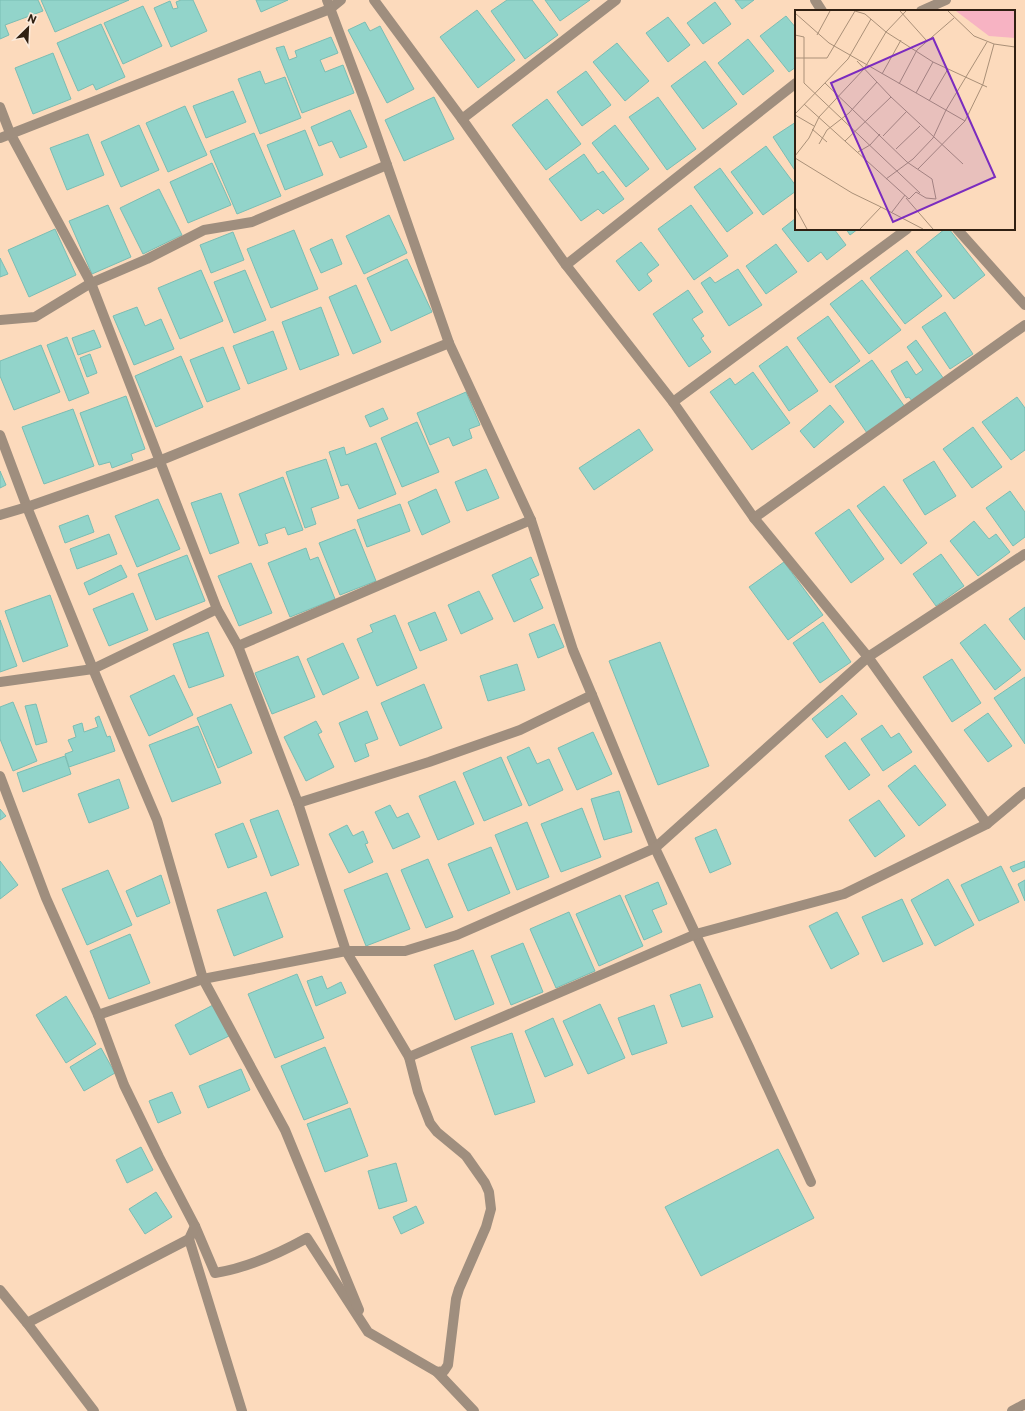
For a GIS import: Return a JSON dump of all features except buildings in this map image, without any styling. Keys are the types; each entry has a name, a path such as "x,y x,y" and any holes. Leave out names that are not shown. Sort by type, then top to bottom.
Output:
{"street":[{"path":"0,138 341,0"},
{"path":"374,0 462,119 566,265 673,402 754,518 868,657 987,824"},
{"path":"462,119 616,0"},
{"path":"815,0 821,10"},
{"path":"924,10 946,0"},
{"path":"328,4 364,99 449,343 531,520 573,650 654,848 696,934 811,1182"},
{"path":"566,265 795,84"},
{"path":"0,108 10,133 91,283 217,609 238,646 298,803 346,951 409,1057 418,1092 430,1123 437,1132 460,1150 472,1162 489,1192 491,1209 486,1227 456,1299 448,1365 444,1371 437,1372"},
{"path":"0,320 35,317 91,283 147,259 204,230 252,222 387,165"},
{"path":"673,402 906,230"},
{"path":"958,230 1025,306"},
{"path":"754,518 1025,325"},
{"path":"0,514 28,507 159,461 449,343"},
{"path":"0,435 93,669 157,820 203,979 285,1130 368,1332"},
{"path":"238,646 531,520"},
{"path":"98,1014 203,979 346,951 405,952 457,935 654,848 868,657 1025,554"},
{"path":"0,682 93,669 217,609"},
{"path":"298,803 429,762 520,730 592,695"},
{"path":"0,776 46,898 98,1014 124,1085 195,1226 215,1273 233,1270 269,1257 307,1238 368,1332 437,1372 474,1411"},
{"path":"409,1057 696,934 844,894 987,824 1025,792"},
{"path":"27,1323 189,1239 195,1226"},
{"path":"189,1239 242,1411"},
{"path":"0,1290 94,1411"},
{"path":"1012,1411 1025,1404"}]}
